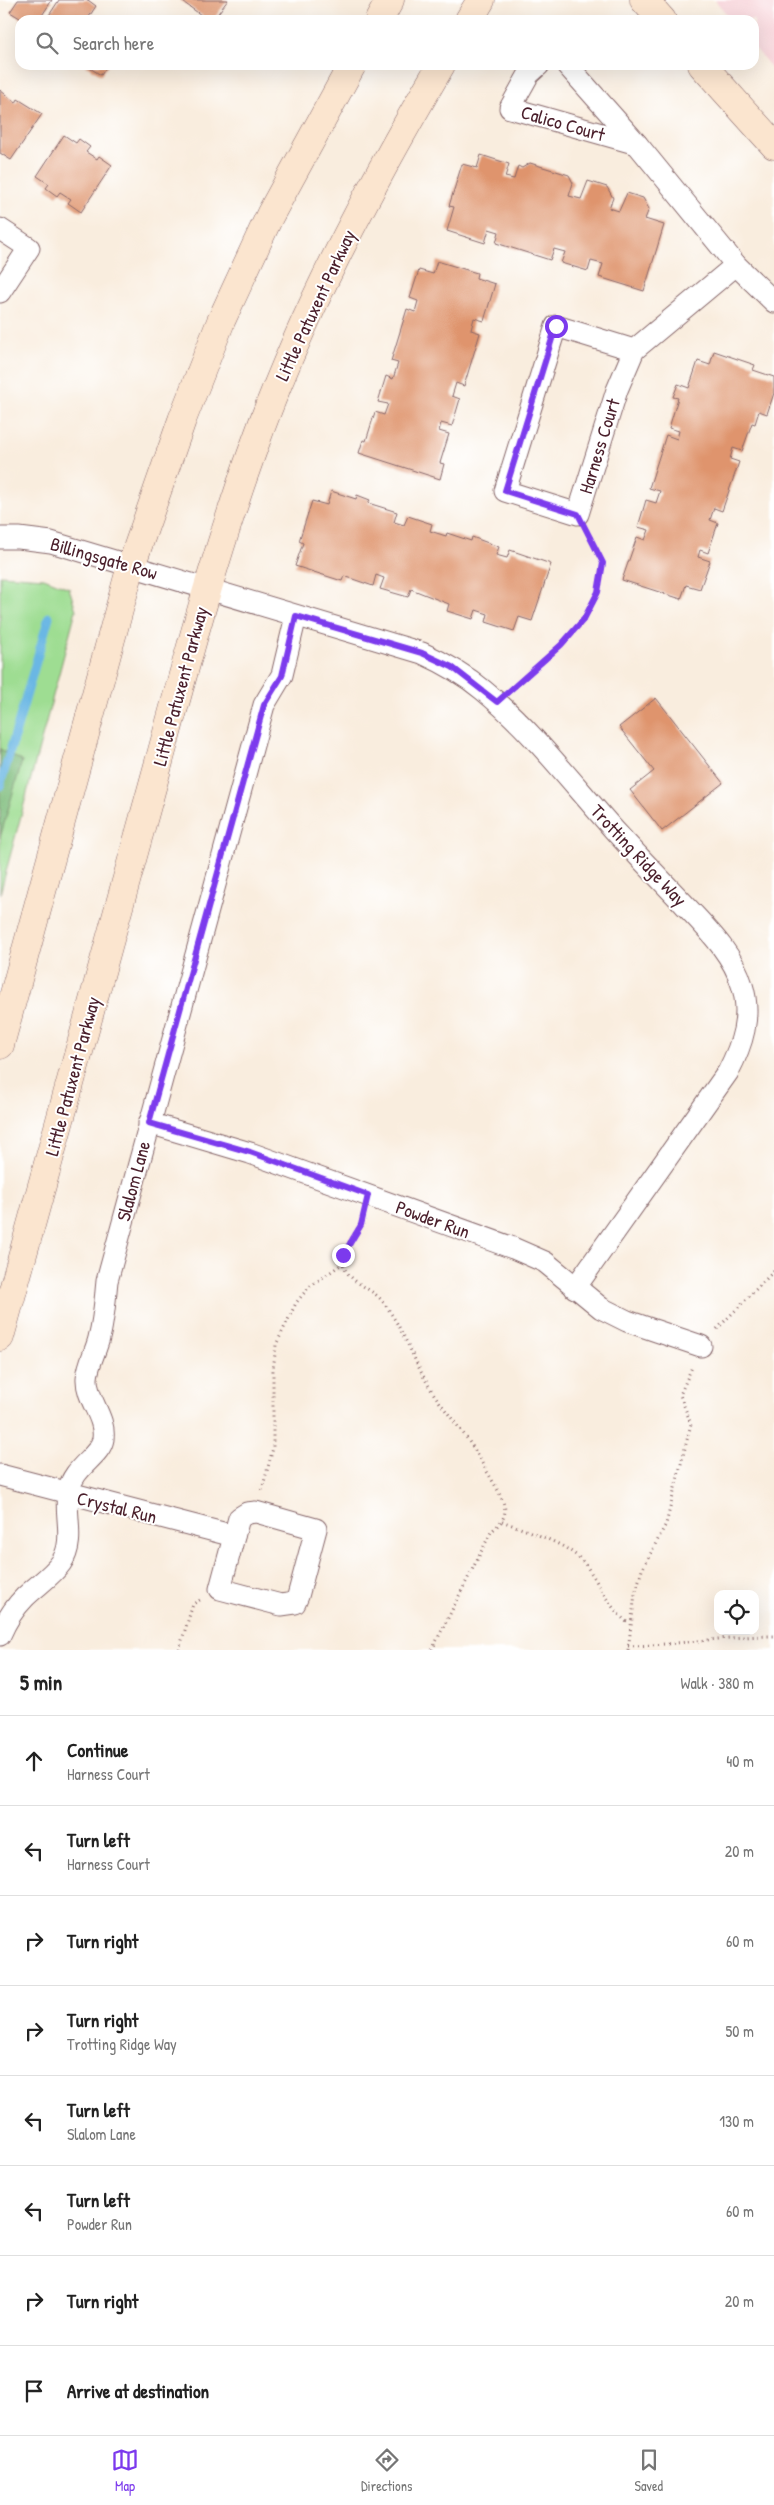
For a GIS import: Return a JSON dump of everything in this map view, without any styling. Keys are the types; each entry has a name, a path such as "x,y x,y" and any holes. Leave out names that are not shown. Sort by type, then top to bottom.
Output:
{"street":[{"path":"382,15 390,0"},
{"path":"471,15 481,0"},
{"path":"644,0 658,15"},
{"path":"0,1045 131,566 182,420 221,321 270,215 349,70"},
{"name":"Little Patuxent Parkway","path":"0,1337 207,587 251,453 289,359 335,257 388,156 438,70"},
{"name":"Calico Court","path":"533,70 529,74 510,108 637,144"},
{"name":"Calico Court","path":"571,70 637,144 736,265 774,302"},
{"path":"706,70 774,145"},
{"path":"0,229 29,248 0,292"},
{"name":"Harness Court","path":"634,350 556,326 505,491 578,514 617,390 634,350 736,265"},
{"name":"Billingsgate Row","path":"0,538 52,542 207,587"},
{"name":"Trotting Ridge Way","path":"207,587 296,616 422,653 452,667 518,720 616,831 718,940 733,964 743,986 746,1028 728,1072 575,1288"},
{"name":"Slalom Lane","path":"0,1635 6,1621 24,1598 61,1564 67,1550 69,1530 68,1494 72,1477 96,1453 103,1441 103,1425 90,1393 87,1378 99,1338 107,1281 264,705 282,676 296,616"},
{"name":"Powder Run","path":"149,1123 250,1152 521,1252 545,1262 601,1308 627,1321 701,1346"},
{"name":"Crystal Run","path":"0,1475 234,1536"},
{"path":"256,1512 316,1529 295,1602 281,1605 220,1589 239,1518 247,1513 256,1512"}],"path":[{"path":"497,702 561,645 584,619 598,592 603,563 578,514"},
{"path":"368,1195 361,1225 343,1255 342,1264 356,1283 369,1289 382,1300 398,1323 415,1362 433,1393 479,1456 505,1509 502,1521 491,1532 432,1650"},
{"path":"256,1512 273,1448 272,1397 276,1345 296,1303 309,1287 342,1264"},
{"path":"774,1271 701,1346 680,1395 691,1424 666,1524 642,1570 635,1594 628,1648 744,1636 774,1636"},
{"path":"502,1521 568,1550 583,1561 607,1602 630,1624"},
{"path":"179,1650 193,1604 220,1589"}],"shaded area":[{"path":"715,0 774,0 774,71 759,53 759,15 727,15"}],"green space":[{"path":"0,575 44,578 69,588 76,610 0,894"},
{"path":"0,749 22,761 0,838"}],"building":[{"path":"18,0 52,0 42,15 15,15 10,12"},
{"path":"59,0 88,0 96,6 90,15 49,15"},
{"path":"180,0 228,0 217,15 201,15"},
{"path":"93,70 104,70 101,75"},
{"path":"0,90 16,103 18,99 42,114 11,160 0,153"},
{"path":"64,135 76,143 79,139 90,147 86,152 97,159 99,156 112,165 81,212 68,203 71,199 60,192 57,196 46,188 49,184 37,176"},
{"path":"481,155 509,164 505,177 514,179 518,166 522,168 530,163 569,175 573,183 569,196 581,199 588,181 607,187 613,198 609,208 619,211 627,193 643,198 649,209 645,219 664,225 644,291 599,277 603,264 591,261 588,271 561,263 565,252 554,249 550,260 496,243 499,232 489,229 485,243 447,231 454,207 449,206 462,164 477,168"},
{"path":"437,261 477,273 476,278 495,284 484,321 474,318 471,330 480,333 464,386 456,383 452,396 460,399 452,426 441,423 439,431 449,434 440,463 444,464 440,479 359,453 363,440 366,441 375,412 384,415 388,404 378,402 386,376 393,379 398,363 391,361 407,309 415,312 418,301 410,298 419,270 433,274"},
{"path":"714,351 755,365 753,370 774,377 774,393 767,414 759,411 755,424 752,423 742,451 733,448 730,459 739,462 722,511 714,508 710,520 718,523 708,553 700,550 698,557 710,561 700,589 686,585 681,599 622,580 637,537 645,540 649,530 638,527 646,500 656,503 660,491 649,488 666,435 677,439 679,431 669,428 678,398 673,397 678,384 689,388 698,361 710,365"},
{"path":"331,491 356,499 357,495 370,500 368,503 397,512 394,522 404,525 408,516 432,524 430,531 446,536 447,533 471,541 472,537 499,547 496,555 507,558 510,550 551,564 532,621 519,617 514,631 486,622 488,614 476,610 473,619 447,611 449,604 411,589 408,597 380,589 384,578 376,575 373,586 344,576 342,581 295,566 303,543 299,541 312,501 327,505"},
{"path":"656,698 723,783 662,831 630,790 654,771 619,727"}],"waterway":[{"path":"0,786 49,617"}],"route":[{"path":"343,1255 361,1225 368,1195 250,1152 149,1123 264,705 282,676 296,616 422,653 452,667 483,689 497,702 561,645 584,619 598,592 603,563 578,514 505,491 556,326"}]}
